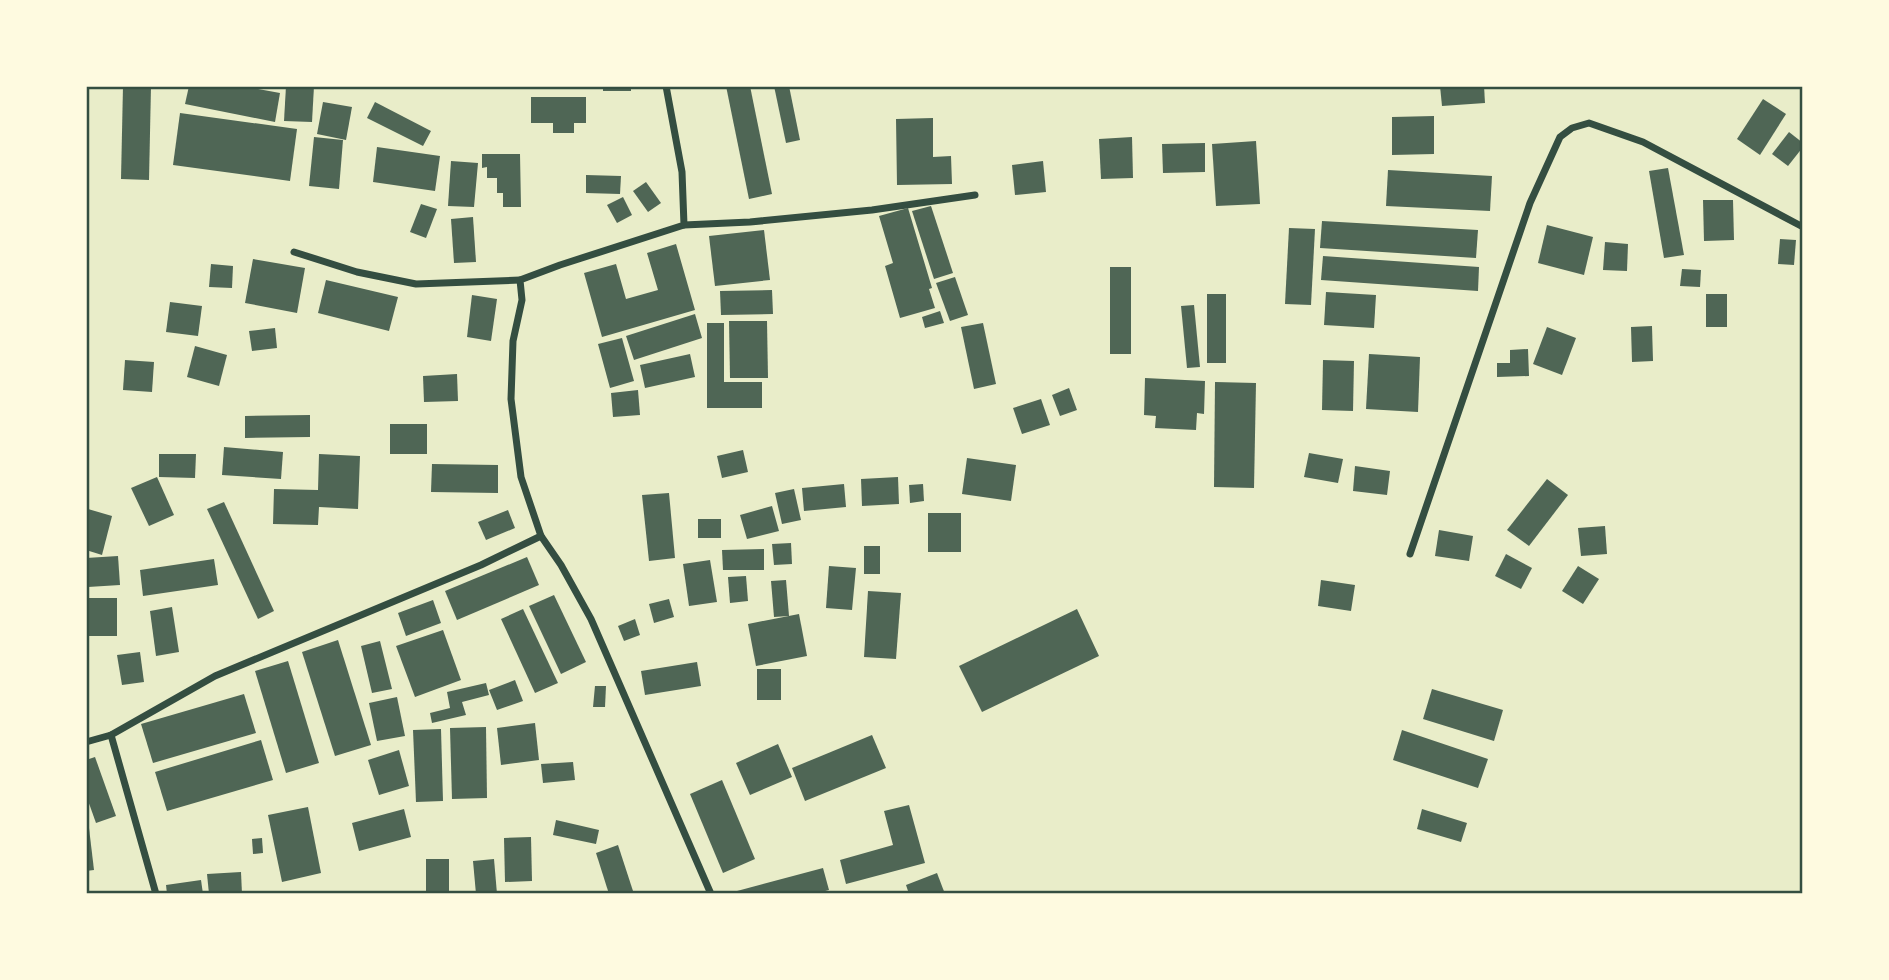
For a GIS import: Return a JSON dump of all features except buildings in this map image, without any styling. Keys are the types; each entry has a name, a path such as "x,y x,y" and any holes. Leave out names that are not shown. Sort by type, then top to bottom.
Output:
{"street":[{"path":"666,86 682,172 684,225"},
{"path":"1410,554 1530,203 1560,137 1572,128 1589,123 1643,142 1803,227"},
{"path":"294,252 357,272 416,284 520,280 684,225 872,211 975,195"},
{"path":"520,280 522,300 513,341 511,399 521,477 541,536 561,565 590,619 711,894"},
{"path":"86,742 111,735 215,676 481,565 541,536"},
{"path":"111,735 156,894"}]}
